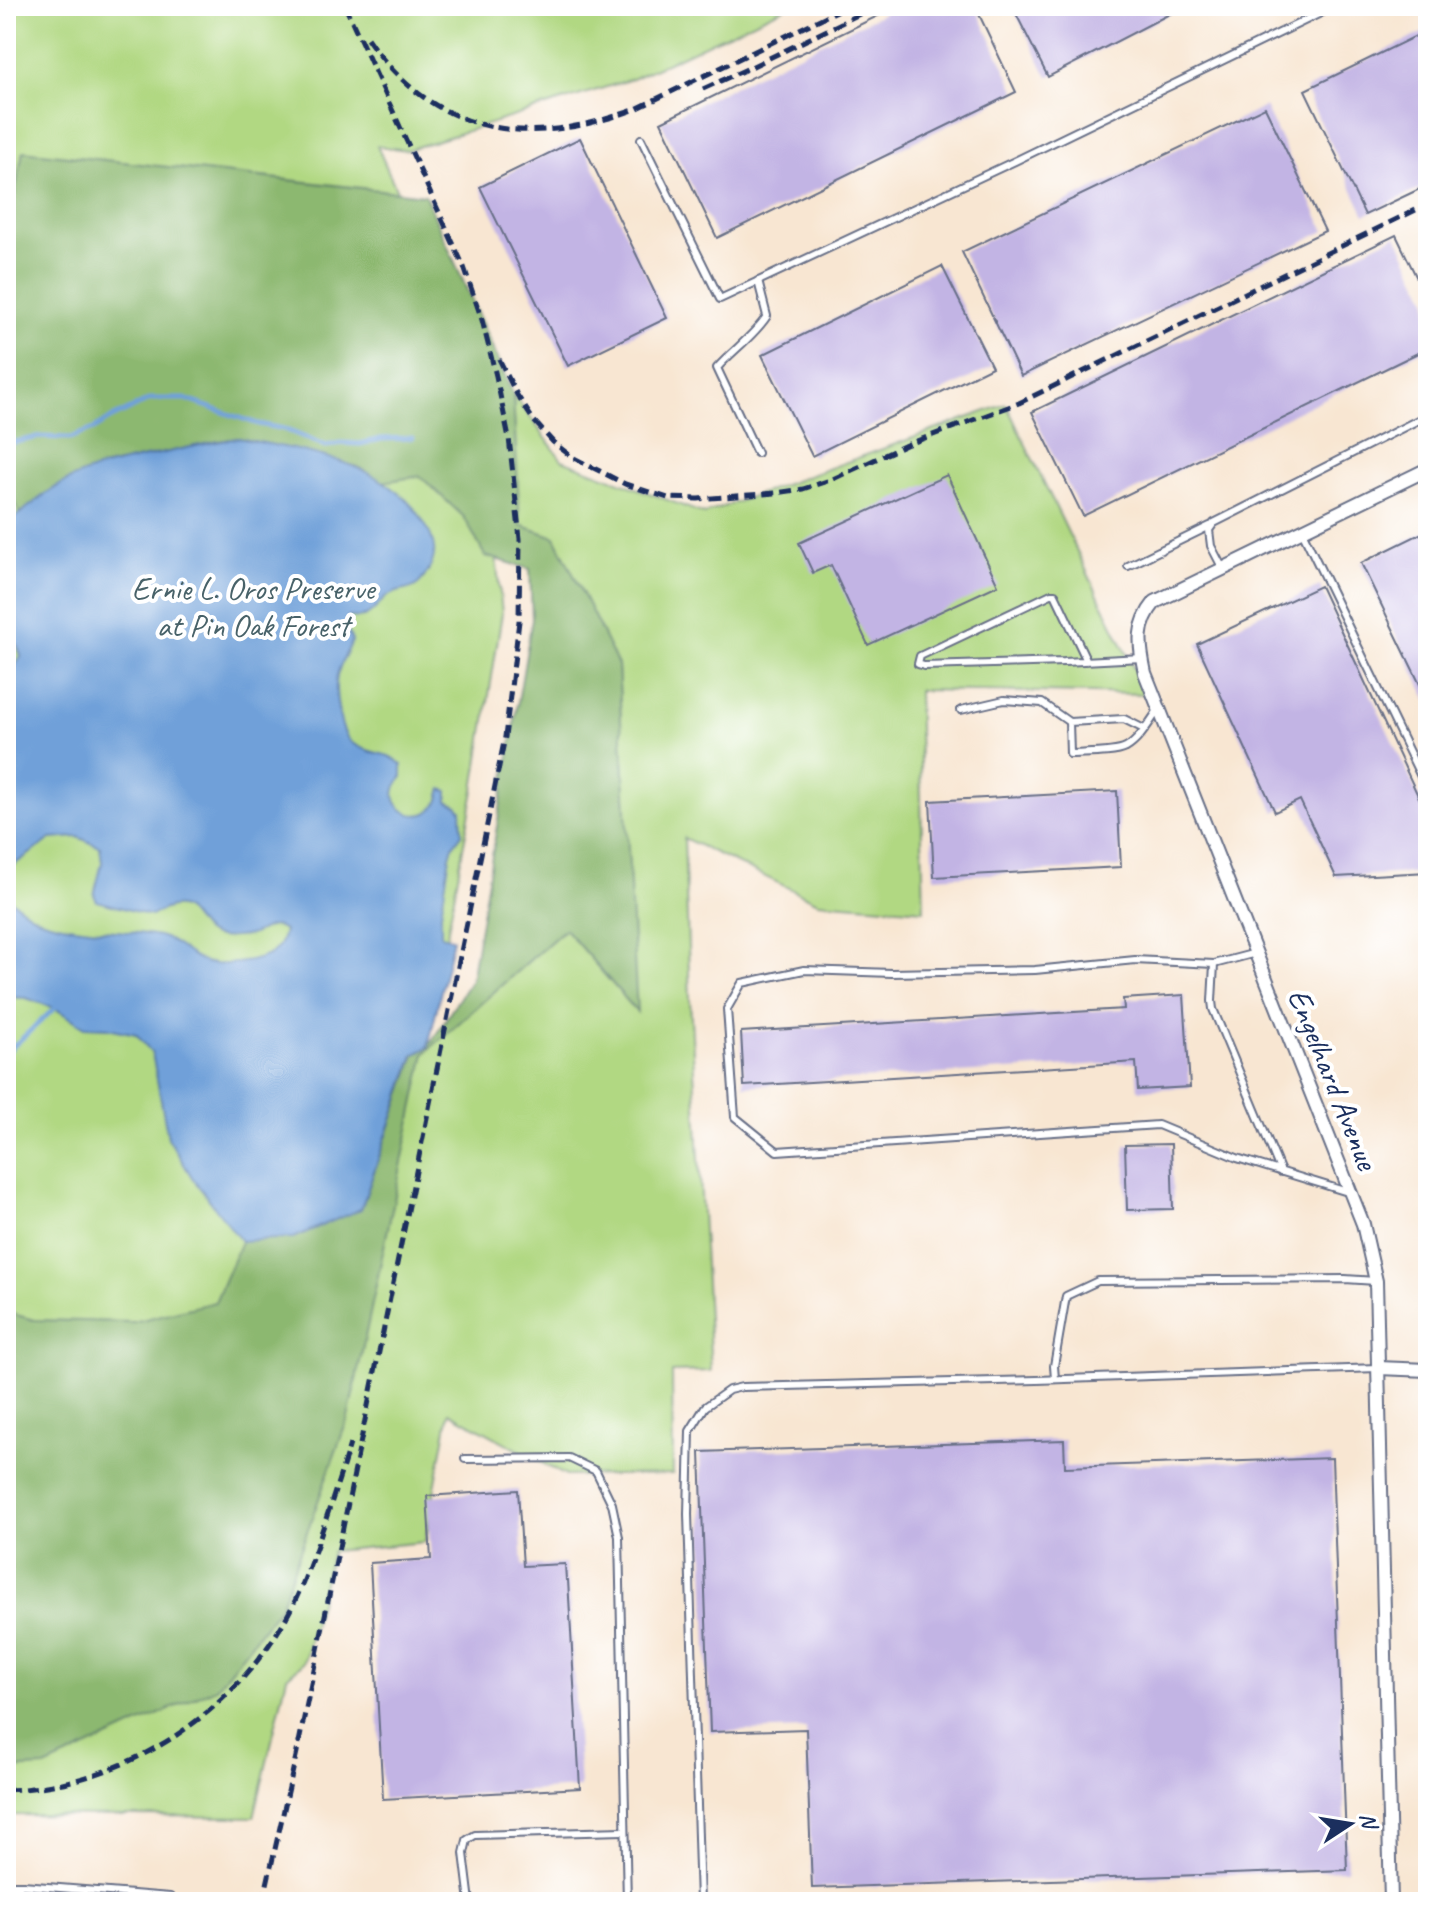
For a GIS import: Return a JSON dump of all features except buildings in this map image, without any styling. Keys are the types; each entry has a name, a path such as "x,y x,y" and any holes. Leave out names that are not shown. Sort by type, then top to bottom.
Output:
{"street":[{"name":"Engelhard Avenue","path":"1391,1902 1376,1281 1363,1224 1145,673 1139,645 1141,628 1155,602 1428,469"},
{"path":"1378,1368 1428,1370"}],"lane":[{"path":"641,139 720,299 1335,6"},
{"path":"757,453 717,368 731,351 758,329 767,316 758,281"},
{"path":"1128,566 1428,415"},
{"path":"1210,526 1211,546 1223,569"},
{"path":"1302,531 1428,791"},
{"path":"1087,661 1055,594 1051,594 920,656 918,664 924,666 1087,661 1142,658"},
{"path":"961,710 1004,700 1042,703 1069,722 1124,719 1144,729"},
{"path":"1069,722 1070,754 1123,750 1159,709"},
{"path":"1256,953 1214,964 1135,960 1035,970 892,973 804,970 742,983 727,1009 735,1117 777,1151 1158,1125 1237,1158 1351,1193"},
{"path":"1214,964 1213,1009 1281,1172"},
{"path":"1055,1379 1054,1366 1066,1296 1098,1281 1376,1281"},
{"path":"700,1902 688,1514 690,1431 705,1407 729,1390 742,1387 1378,1368"},
{"path":"465,1459 569,1458 596,1471 612,1504 619,1537 627,1902"},
{"path":"470,1902 464,1853 467,1840 475,1835 624,1831"},
{"path":"6,1889 23,1885 170,1897 175,1902"}],"green space":[{"name":"Ernie L. Oros Preserve at Pin Oak Forest","path":"6,6 423,6 426,9 433,6 788,6 632,79 407,150 377,146 464,343 487,471 502,613 474,790 425,1052 565,929 636,1011 618,665 519,525 513,394 562,460 704,514 1006,404 1146,694 918,690 924,910 818,902 684,838 711,1371 672,1372 673,1474 566,1476 449,1412 425,1542 332,1551 304,1662 287,1677 254,1817 6,1815"},
{"path":"23,151 425,195 513,394 520,525 555,537 618,665 637,1012 565,929 425,1053 348,1418 280,1607 216,1688 45,1767 6,1769 6,1312 34,1320 133,1322 215,1302 242,1239 361,1209 415,1055 428,1047 471,980 532,619 530,569 485,556 464,517 420,476 383,482 358,467 239,438 101,467 67,481 20,515 6,476 6,366 17,352 6,339 6,237"}],"water":[{"path":"239,438 318,455 369,473 411,504 426,526 434,554 423,579 414,587 388,596 366,616 348,617 346,626 352,641 337,676 337,700 343,729 351,742 393,758 402,765 402,778 395,788 394,797 398,805 404,811 422,814 438,802 442,789 448,791 448,801 461,810 462,834 450,856 441,913 441,935 453,939 428,1047 414,1055 361,1209 293,1238 241,1241 193,1179 168,1138 152,1053 136,1034 85,1027 54,1008 26,998 6,997 6,896 43,920 72,927 159,936 209,963 228,964 260,958 274,951 281,941 284,930 275,926 247,936 218,937 208,934 184,909 166,909 151,916 97,901 94,895 102,863 100,847 78,837 51,839 11,867 6,864 6,667 12,671 21,656 17,645 6,641 6,523 59,485 77,476 110,465"}],"waterway":[{"path":"6,444 39,437 70,438 151,399 185,399 258,424 284,429 326,446 412,438"},
{"path":"6,1053 55,1008"}],"railway":[{"path":"263,1902 297,1752 505,737 519,621 520,539 509,438 482,320 464,267 345,6"},
{"path":"367,38 394,71 423,96 454,115 487,126 522,130 558,129 636,109 847,6"},
{"path":"703,89 876,6"},
{"path":"499,359 517,395 553,442 572,457 625,484 668,498 698,499 803,489 833,479 906,445 1019,403 1428,204"},
{"path":"6,1790 51,1785 94,1775 135,1758 174,1736 210,1710 242,1679 270,1644 296,1598 350,1444"}]}
